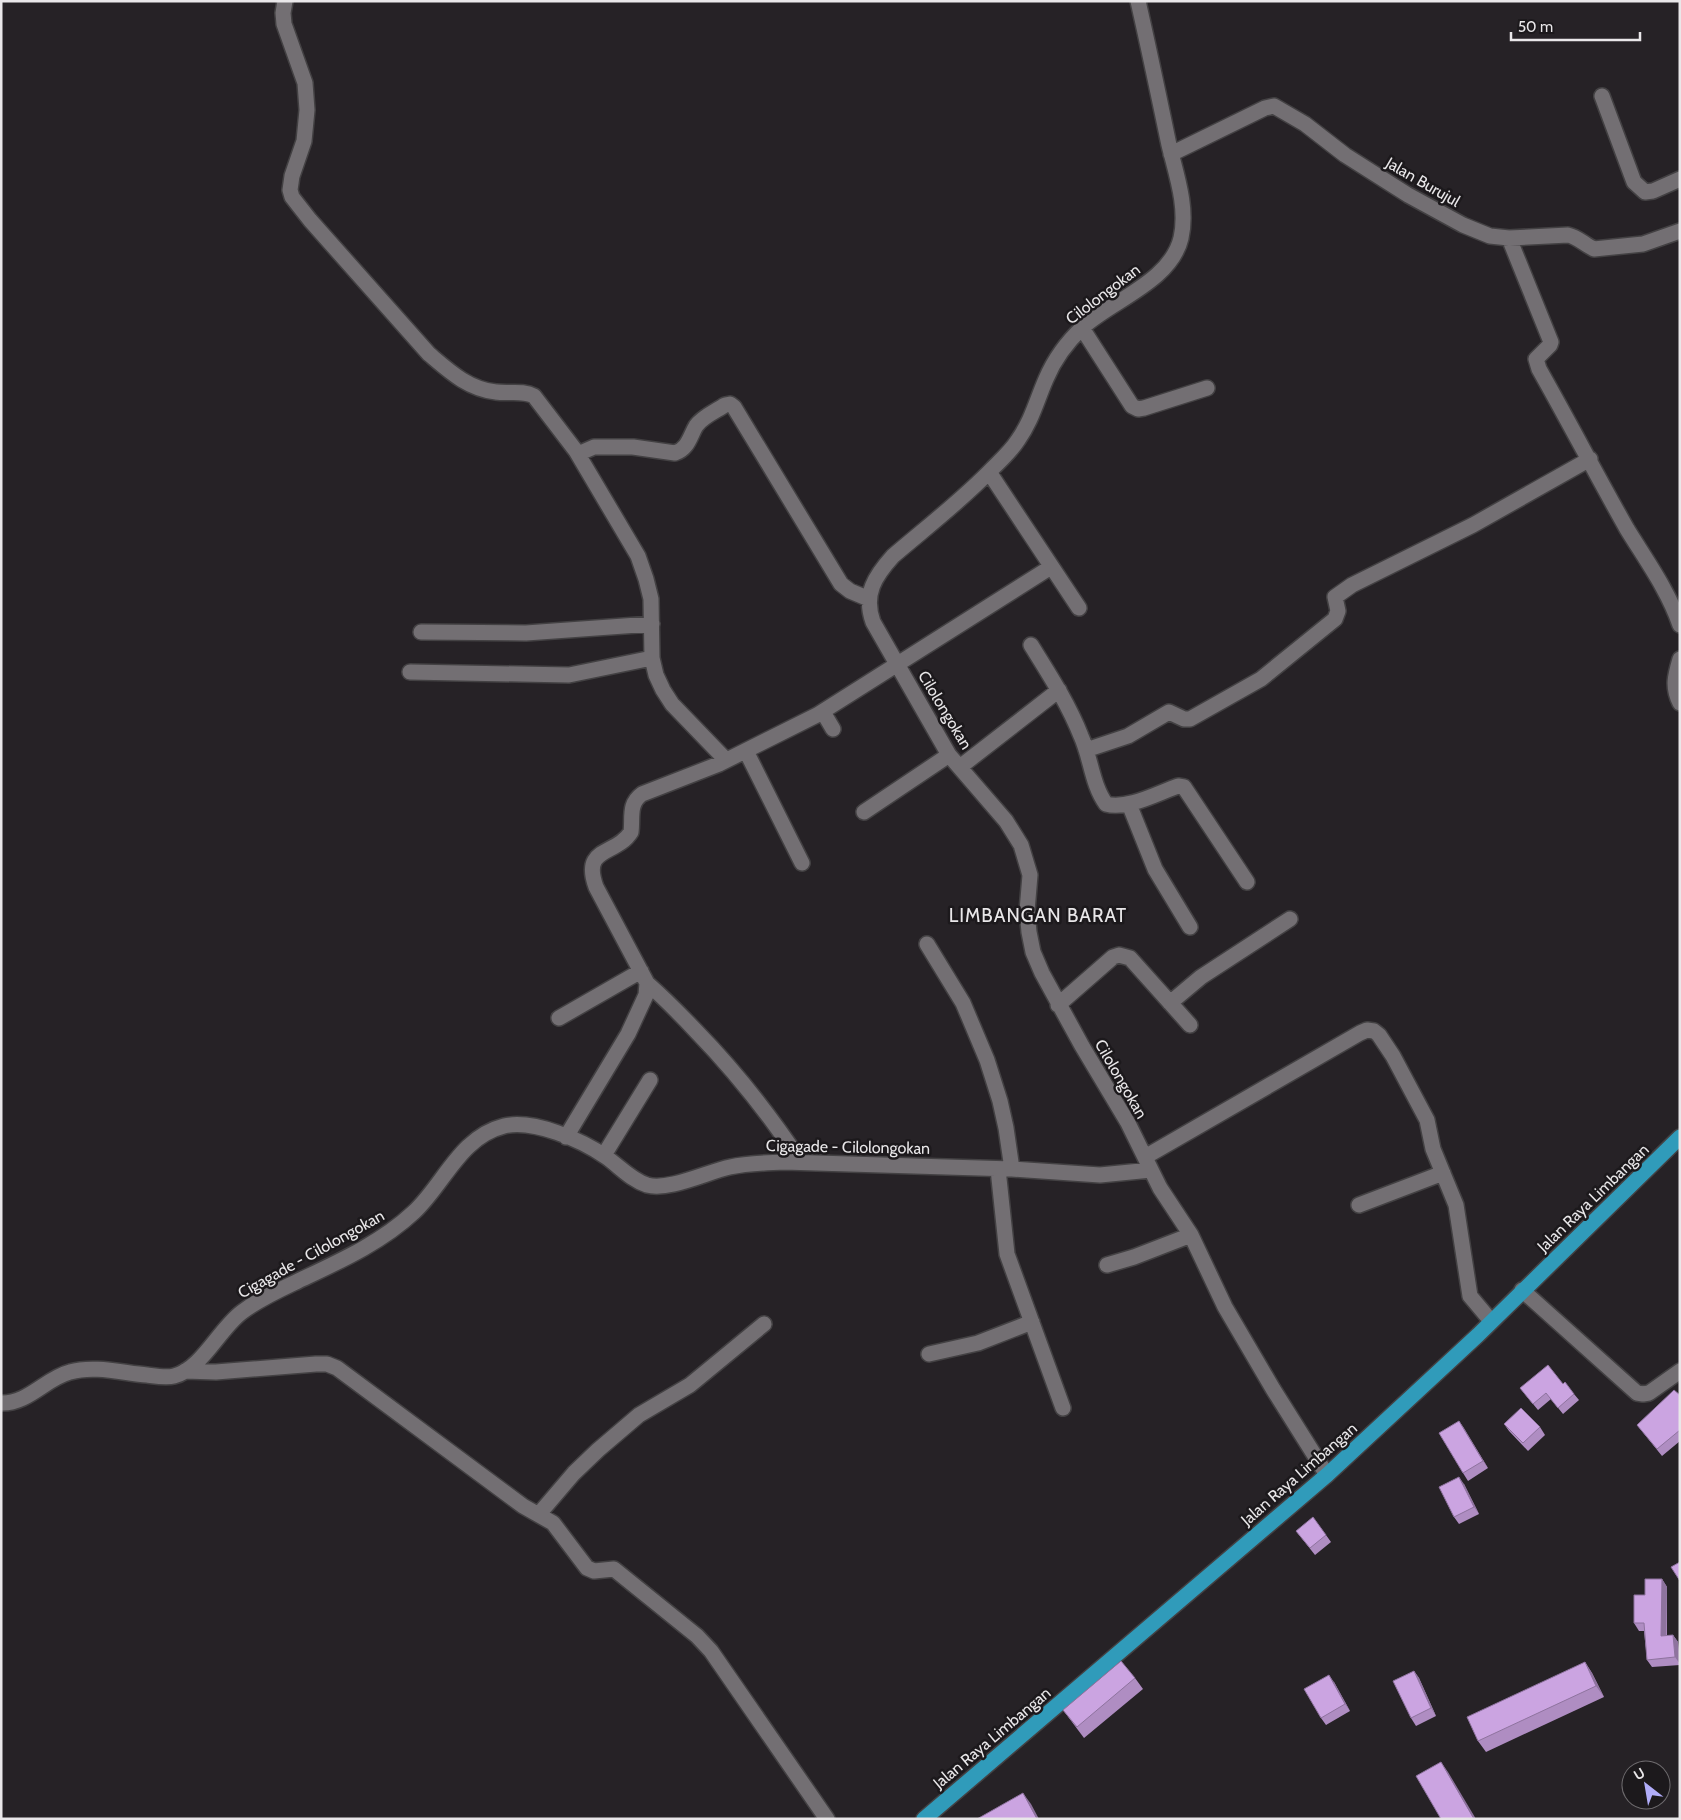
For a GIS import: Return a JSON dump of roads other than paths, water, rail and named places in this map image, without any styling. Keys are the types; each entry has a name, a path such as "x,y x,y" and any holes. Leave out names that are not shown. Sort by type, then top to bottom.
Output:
{"highway":[{"name":"Jalan Raya Limbangan","path":"924,1819 1327,1475 1491,1321 1680,1137"}],"street":[{"path":"285,1 284,24 305,83 307,110 304,141 290,183 292,197 310,220 429,354 449,371 464,382 483,389 494,392 524,393 534,396 577,452 638,556 651,598 652,658 662,690 672,704 726,760"},
{"name":"Cilolongokan","path":"1138,1 1177,178 1183,226 1174,254 1159,273 1082,328 1054,362 1032,417 1016,443 974,487 893,556 882,568 873,583 868,606 872,622 954,761 1006,821 1021,845 1030,875 1027,911 1033,952 1058,1005 1128,1123 1160,1188 1191,1235 1225,1307 1273,1389 1327,1475"},
{"path":"1602,96 1634,182 1645,192 1653,191 1680,179"},
{"name":"Jalan Burujul","path":"1171,154 1265,108 1274,106 1305,124 1345,155 1408,195 1463,226 1490,236 1510,238 1568,235 1574,236 1594,249 1643,244 1680,232"},
{"path":"1510,238 1551,342 1538,357 1537,364 1628,529 1671,602 1680,625"},
{"path":"1082,328 1132,406 1138,409 1207,388"},
{"path":"577,452 598,447 633,447 676,453 684,449 698,423 730,404 734,407 841,584 850,591 869,599"},
{"path":"1086,750 1128,736 1170,712 1184,719 1190,718 1254,683 1279,666 1335,619 1338,611 1334,598 1352,585 1473,525 1590,459"},
{"path":"989,472 1079,608"},
{"path":"801,1162 774,1121 731,1067 644,977 596,887 591,870 592,862 628,836 631,828 631,811 637,797 746,751 823,712 1051,567"},
{"path":"421,632 526,633 652,624"},
{"path":"1030,645 1059,690 1082,737 1099,792 1106,804 1112,806 1129,804 1178,786 1184,787 1247,882"},
{"path":"410,672 569,675 652,658"},
{"path":"1680,661 1674,679 1676,695 1680,703"},
{"path":"864,812 954,761 1059,690"},
{"path":"823,712 833,729"},
{"path":"746,751 802,862"},
{"path":"1129,804 1155,869 1190,927"},
{"path":"1170,1003 1201,977 1290,919"},
{"path":"926,944 963,1003 987,1060 1000,1101 1006,1128 1007,1254 1063,1408"},
{"path":"1058,1005 1119,955 1130,958 1190,1025"},
{"path":"559,1018 644,977"},
{"path":"566,1137 628,1034 646,995 644,977"},
{"path":"1148,1163 1360,1033 1367,1030 1374,1031 1379,1035 1427,1120 1431,1143 1456,1205 1460,1221 1467,1285 1470,1296 1491,1321"},
{"path":"604,1155 650,1080"},
{"name":"Cigagade - Cilolongokan","path":"185,1371 197,1361 226,1326 258,1301 335,1264 396,1227 414,1212 435,1190 457,1158 472,1142 503,1126 538,1127 566,1137 604,1155 636,1180 647,1185 656,1186 668,1185 730,1167 756,1163 801,1162 1100,1174 1148,1163"},
{"path":"1359,1205 1443,1173"},
{"path":"1107,1264 1134,1257 1191,1235"},
{"path":"1522,1290 1637,1393 1649,1392 1680,1371"},
{"path":"928,1354 978,1343 1032,1322"},
{"path":"539,1514 574,1473 598,1450 645,1411 690,1385 764,1324"},
{"path":"1,1403 18,1400 71,1371 102,1370 173,1376 185,1371 216,1372 316,1364 327,1364 337,1368 523,1506 539,1514 557,1529 587,1568 594,1571 614,1569 704,1644 827,1819"}],"district":[{"name":"LIMBANGAN BARAT","path":"1038,915"}]}
